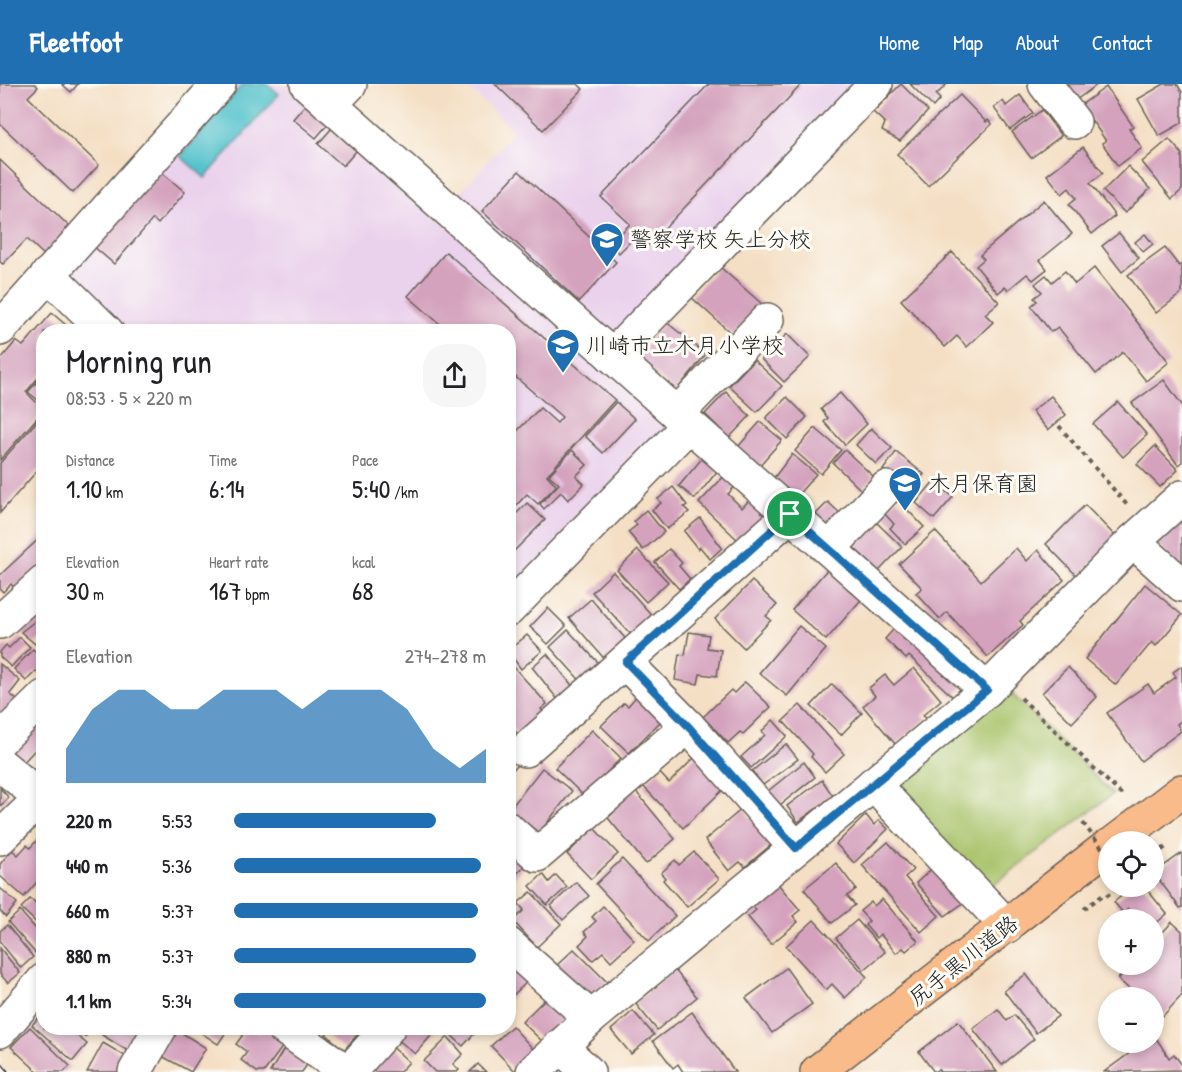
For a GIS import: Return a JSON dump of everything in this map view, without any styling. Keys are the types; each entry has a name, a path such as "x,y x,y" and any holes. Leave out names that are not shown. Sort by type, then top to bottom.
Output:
{"main road":[{"path":"1129,831 1182,791"},
{"name":"尻手黒川道路","path":"817,1072 1098,854"}],"street":[{"path":"0,329 219,84"},
{"path":"612,356 876,84"},
{"path":"1045,84 1074,122"},
{"path":"329,91 612,356 829,549 993,684"},
{"path":"48,274 99,324"},
{"path":"516,601 683,419 767,320"},
{"path":"829,549 886,488"},
{"path":"533,1072 591,1018 993,684 1140,535 1182,497"},
{"path":"525,750 790,514"},
{"path":"1140,535 1182,585"},
{"path":"0,622 36,589"},
{"path":"626,662 688,726 796,848"},
{"path":"0,740 36,705"},
{"path":"516,836 537,855 688,726"},
{"path":"0,764 36,794"},
{"path":"873,784 1007,926"},
{"path":"0,838 36,805"},
{"path":"516,951 591,1018"},
{"path":"0,1031 36,989"},
{"path":"135,1072 156,1035"},
{"path":"294,1035 348,1072 382,1035"},
{"path":"560,1046 588,1072"}],"path":[{"path":"1059,426 1140,535"},
{"path":"993,684 1146,818"},
{"path":"1083,823 1098,843"},
{"path":"1084,909 1099,897"}],"shaded area":[{"name":"川崎市立木月小学校","path":"231,84 285,84 667,417 667,434 516,592 516,324 114,324 66,271"},
{"name":"警察学校 矢上分校","path":"464,84 862,84 616,340 453,201 514,131"}],"green space":[{"path":"1006,688 1113,794 984,892 885,788"}],"water":[{"path":"243,84 268,84 279,94 205,178 180,156"}],"building":[{"path":"0,84 35,84 38,87 28,97 99,165 73,193 0,124"},
{"path":"62,84 78,84 71,92"},
{"path":"495,84 578,84 583,89 543,130"},
{"path":"709,84 802,84 649,245 638,234 619,253 610,244 630,224 601,197"},
{"path":"901,84 928,111 900,141 882,131 885,123 873,112"},
{"path":"910,84 947,84 936,95 940,99 933,107"},
{"path":"1065,84 1098,84 1076,100"},
{"path":"1164,84 1177,84 1182,92 1182,123 1159,136 1138,99"},
{"path":"1106,87 1133,126 1129,129 1142,148 1118,166 1102,143 1106,141 1081,105"},
{"path":"960,95 986,122 988,120 992,124 928,186 897,154"},
{"path":"1020,95 1033,113 1010,130 994,108 1003,101 1006,106"},
{"path":"305,105 328,124 316,138 293,119"},
{"path":"1042,110 1061,136 1031,158 1012,132"},
{"path":"332,128 357,150 343,166 318,144"},
{"path":"1169,139 1182,154 1182,190 1172,199 1142,162"},
{"path":"1083,147 1103,173 1090,183 1115,216 1092,234 1069,204 1076,198 1069,188 1062,194 1047,175"},
{"path":"0,160 71,228 45,256 27,239 3,264 0,262"},
{"path":"1128,166 1150,189 1125,213 1103,191"},
{"path":"159,170 185,192 158,224 153,219 114,264 93,246"},
{"path":"519,171 616,262 579,302 482,211"},
{"path":"1044,200 1072,234 1040,260 1047,269 1033,280 1027,274 1008,290 1005,287 998,293 976,266 984,259 980,255"},
{"path":"1119,233 1139,258 1122,272 1102,246"},
{"path":"1145,234 1153,244 1143,252 1135,242"},
{"path":"1165,248 1179,266 1182,264 1182,293 1156,313 1128,275"},
{"path":"446,252 615,400 547,475 556,485 538,504 527,494 516,506 516,432 540,408 557,423 562,417 516,377 516,324 440,324 408,296"},
{"path":"952,252 999,302 985,314 993,322 967,347 957,336 945,347 901,300"},
{"path":"719,266 762,304 734,336 691,297"},
{"path":"1094,268 1169,362 1146,381 1123,352 1096,374 1058,327 1051,332 1031,306 1037,301 1034,298 1042,292 1035,284 1046,275 1052,282 1065,271 1075,284"},
{"path":"52,313 65,324 42,324"},
{"path":"665,321 706,354 676,391 635,358"},
{"path":"36,331 36,380 26,392 36,402 36,419 0,460 0,360 16,341 23,346"},
{"path":"787,334 810,357 784,382 761,359"},
{"path":"754,360 782,386 757,412 729,386"},
{"path":"1164,380 1182,405 1182,462 1178,465 1132,403"},
{"path":"36,383 36,398 28,392"},
{"path":"726,392 750,416 729,438 705,414"},
{"path":"840,393 867,424 845,445 824,422 828,418 821,409"},
{"path":"1051,396 1066,415 1048,430 1032,411"},
{"path":"787,397 807,417 787,439 766,418"},
{"path":"616,402 635,419 603,453 585,436"},
{"path":"1118,402 1147,435 1123,457 1093,424"},
{"path":"36,422 36,472 0,513 0,463"},
{"path":"760,422 782,440 758,467 737,448"},
{"path":"815,428 841,450 821,474 795,451"},
{"path":"871,428 892,448 876,464 856,445"},
{"path":"1155,446 1178,470 1160,487 1137,464"},
{"path":"572,450 587,465 576,476 584,484 568,500 561,492 544,509 540,504 559,484 549,475"},
{"path":"845,450 874,477 861,490 833,463"},
{"path":"896,452 924,474 910,491 883,470"},
{"path":"792,454 816,474 796,497 773,479"},
{"path":"704,456 719,469 695,499 679,486"},
{"path":"727,473 738,483 728,494 742,508 753,496 769,511 740,542 699,503"},
{"path":"934,481 953,497 934,519 916,503"},
{"path":"673,487 687,505 684,507 689,512 667,529 652,510 661,503 658,499"},
{"path":"897,499 924,527 905,544 890,528 894,524 883,512"},
{"path":"828,502 842,515 828,530 814,516"},
{"path":"527,503 545,520 516,549 516,514"},
{"path":"1085,505 1117,538 1078,577 1046,544"},
{"path":"646,510 664,532 643,550 628,532 637,525 634,521"},
{"path":"700,518 722,548 710,559 700,547 698,549 684,531"},
{"path":"1176,519 1182,524 1182,568 1154,542"},
{"path":"875,521 902,547 879,571 852,546"},
{"path":"935,531 981,581 1016,548 1027,561 1038,550 1064,580 1020,621 1023,625 988,657 947,612 940,619 916,593 922,588 899,564"},
{"path":"36,541 36,569 15,589 11,584 3,592 0,589 0,575"},
{"path":"669,549 682,563 679,566 690,579 679,589 655,562"},
{"path":"638,550 668,582 646,602 617,570"},
{"path":"832,564 866,594 826,640 792,610"},
{"path":"613,572 657,621 636,640 592,592"},
{"path":"752,581 777,605 766,616 771,620 744,648 715,619"},
{"path":"1145,584 1182,615 1156,646 1152,642 1116,685 1085,659"},
{"path":"591,599 630,644 608,663 569,618"},
{"path":"548,608 566,626 548,644 530,627"},
{"path":"36,620 35,644 21,632"},
{"path":"899,623 965,684 953,697 909,656 906,659 885,639"},
{"path":"799,626 826,649 787,696 759,673"},
{"path":"568,630 604,669 585,686 550,647"},
{"path":"689,632 709,635 707,648 721,650 717,676 700,674 698,684 675,680 679,654 685,655"},
{"path":"527,635 542,651 521,669 516,662 516,644"},
{"path":"20,637 30,647 11,667 0,657 0,652 6,645 9,648"},
{"path":"33,649 36,652 36,671 26,681 14,669"},
{"path":"547,654 574,688 559,701 532,667"},
{"path":"0,664 20,681 10,694 17,700 0,719"},
{"path":"1182,666 1182,720 1177,724 1181,731 1141,761 1107,713 1148,684 1154,693 1176,677 1173,672"},
{"path":"1068,667 1097,697 1072,723 1042,693"},
{"path":"914,668 941,700 923,715 926,719 896,745 863,706 875,696 869,688 885,675 894,685"},
{"path":"516,670 547,704 541,709 546,714 530,729 527,726 518,734 516,732"},
{"path":"745,682 771,707 743,734 740,732 728,743 703,717 731,690 734,693"},
{"path":"832,684 862,713 841,735 811,706"},
{"path":"639,693 664,718 629,753 601,726 624,703 628,706"},
{"path":"800,705 844,754 825,772 811,757 813,754 783,721"},
{"path":"30,720 36,726 36,749 22,764 4,747"},
{"path":"773,720 787,736 751,768 741,757 765,735 762,731"},
{"path":"592,730 621,758 584,796 555,768"},
{"path":"786,744 798,759 763,785 752,771"},
{"path":"516,746 526,755 516,766"},
{"path":"697,755 727,786 683,828 643,786 658,771 669,783"},
{"path":"804,762 815,777 780,805 768,791"},
{"path":"542,768 572,791 539,833 516,815 516,801"},
{"path":"822,780 833,796 798,822 787,806"},
{"path":"0,788 9,798 0,806"},
{"path":"633,788 675,839 646,864 608,818 613,813 609,808"},
{"path":"743,808 772,844 745,867 740,862 729,871 705,840"},
{"path":"866,815 874,825 879,820 888,829 854,863 836,844"},
{"path":"594,828 618,854 591,879 567,854"},
{"path":"36,841 36,883 24,897 0,876 0,864 12,850 18,855 27,845 30,848"},
{"path":"888,842 913,870 905,877 939,916 921,932 862,865"},
{"path":"694,852 719,879 687,907 663,880 665,878 661,873 675,860 679,865"},
{"path":"1182,853 1182,907 1180,908 1164,886 1164,866"},
{"path":"516,855 526,864 516,875"},
{"path":"622,859 675,916 649,941 596,884"},
{"path":"836,863 856,889 847,896 855,905 832,923 804,889"},
{"path":"935,866 966,901 945,916 916,883"},
{"path":"543,874 549,882 556,875 567,887 547,905 530,886"},
{"path":"576,882 589,896 563,920 551,906"},
{"path":"778,884 800,910 793,916 798,922 771,944 748,917 756,910 752,905"},
{"path":"0,888 17,903 6,917 0,911"},
{"path":"531,892 561,924 537,947 516,924 516,918 524,910 518,903"},
{"path":"1120,897 1153,897 1163,909 1120,909 1114,902"},
{"path":"30,899 36,903 36,922 21,908"},
{"path":"882,899 918,941 906,951 903,948 896,953 880,934 876,938 865,925 869,921 860,911 871,902 874,906"},
{"path":"603,906 634,940 611,961 603,952 593,960 579,945 588,936 584,932 596,921 592,917"},
{"path":"20,911 36,929 36,954 8,922"},
{"path":"814,920 867,977 845,998 832,984 826,990 786,946"},
{"path":"857,920 885,952 864,970 836,938"},
{"path":"1172,922 1182,931 1182,995 1164,1015 1164,987 1127,987 1118,979 1122,975 1164,975 1164,931"},
{"path":"7,925 33,957 21,968 0,942 0,931"},
{"path":"0,948 20,973 8,983 0,974"},
{"path":"574,949 607,982 588,1001 555,967"},
{"path":"516,968 529,980 516,992"},
{"path":"786,968 812,1004 772,1033 746,998"},
{"path":"674,969 697,997 657,1030 635,1003"},
{"path":"1026,974 1058,1016 1036,1033 1004,991"},
{"path":"548,996 569,1016 543,1042 522,1022"},
{"path":"998,1009 1007,1021 1014,1015 1034,1039 1002,1065 973,1029"},
{"path":"633,1011 654,1035 631,1054 611,1030"},
{"path":"692,1012 735,1072 683,1072 678,1064 673,1068 653,1041"},
{"path":"958,1021 997,1072 940,1072 938,1069 934,1072 919,1052"},
{"path":"30,1027 70,1066 64,1072 38,1072 11,1047"},
{"path":"516,1030 535,1051 515,1071 491,1046 503,1035 516,1035"},
{"path":"43,1035 76,1035 87,1044 73,1061"},
{"path":"102,1035 138,1035 128,1051"},
{"path":"170,1035 185,1035 206,1048 191,1072 158,1054"},
{"path":"204,1035 224,1035 218,1044"},
{"path":"243,1035 276,1035 286,1042 264,1072 257,1072 241,1060 247,1052 236,1044"},
{"path":"327,1035 357,1035 344,1050"},
{"path":"397,1035 432,1035 415,1054 395,1037"},
{"path":"451,1035 473,1035 463,1046"},
{"path":"448,1037 463,1054 453,1064 459,1070 457,1072 435,1072 424,1061"},
{"path":"103,1043 132,1060 125,1072 87,1072"},
{"path":"388,1043 409,1062 400,1072 375,1072 372,1069"},
{"path":"287,1044 311,1059 302,1072 270,1072"},
{"path":"1164,1050 1169,1058 1174,1054 1182,1065 1182,1070 1104,1072 1130,1053 1164,1053"},
{"path":"478,1064 486,1072 470,1072"}],"railway":[{"path":"0,1066 5,1072"}],"place":[{"name":"警察学校 矢上分校","path":"607,268"},
{"name":"川崎市立木月小学校","path":"563,374"},
{"name":"木月保育園","path":"905,512"}],"route":[{"path":"790,514 987,690 796,848 688,726 626,662 790,514"}]}
